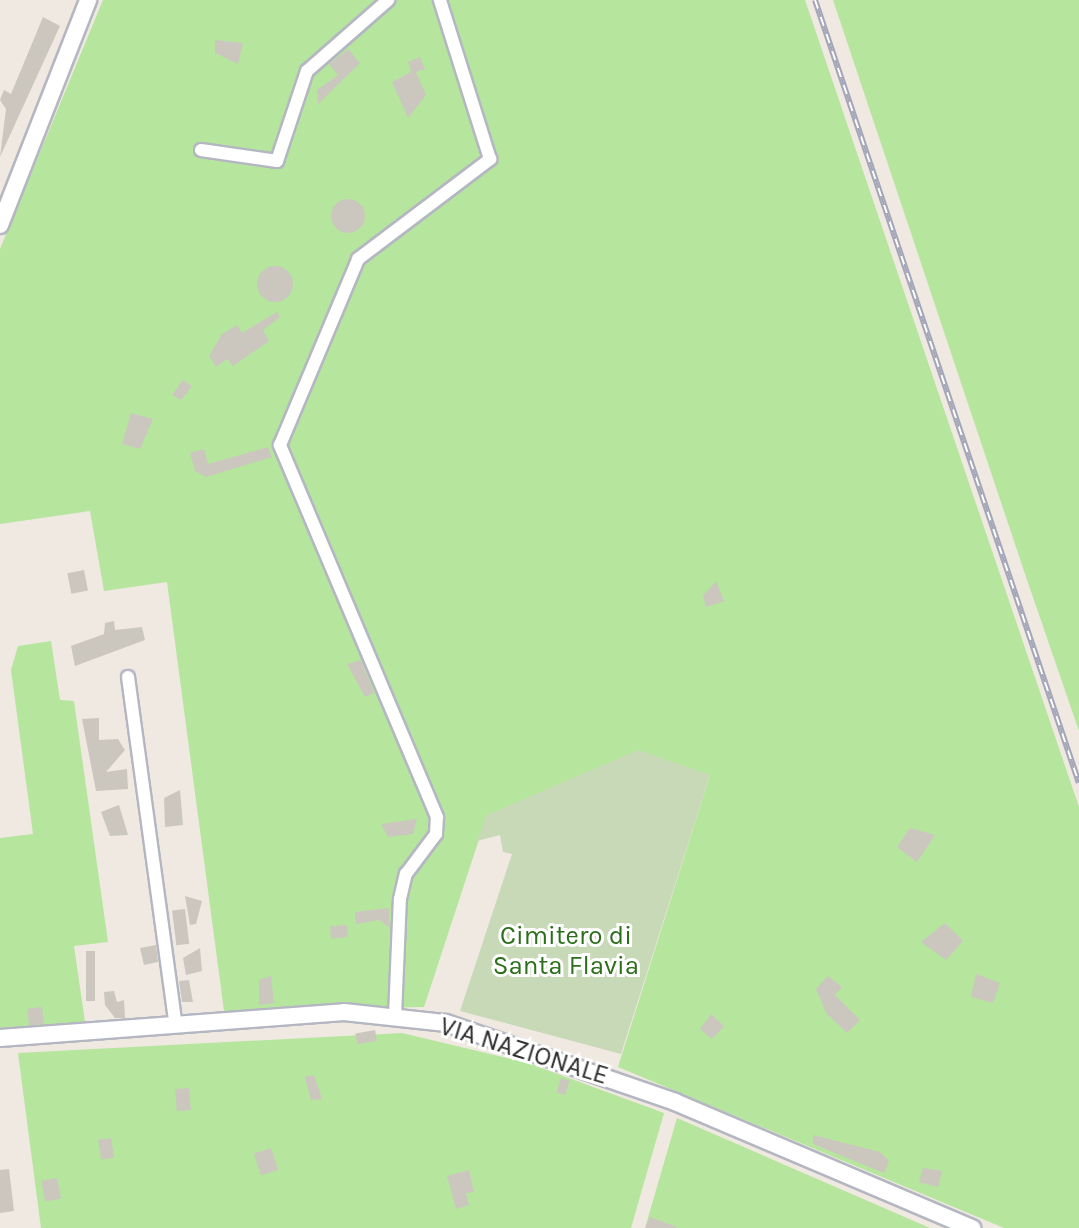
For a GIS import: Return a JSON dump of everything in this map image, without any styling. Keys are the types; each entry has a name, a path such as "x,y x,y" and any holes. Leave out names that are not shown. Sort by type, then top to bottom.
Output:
{"main road":[{"path":"0,225 88,0"},
{"name":"VIA NAZIONALE","path":"0,1038 344,1012 446,1023 560,1058 972,1228"}],"street":[{"path":"201,150 277,161 307,71 388,0"},
{"path":"395,1016 400,899 406,874 436,834 437,817 280,445 358,259 490,159 440,0"},
{"path":"128,677 176,1026"}],"green space":[{"path":"103,0 805,0 1079,807 1079,1228 1004,1228 618,1067 710,775 487,815 424,1007 224,1011 167,582 104,591 90,511 0,524 0,249"},
{"path":"833,0 1079,0 1079,731 1026,577"},
{"path":"51,641 60,700 74,701 108,942 74,946 85,1022 0,1028 0,838 33,834 11,670 18,646"},
{"name":"Cimitero di Santa Flavia","path":"638,750 710,775 621,1054 460,1011 512,854 503,852 500,835 477,841 487,815"},
{"path":"402,1033 528,1063 664,1113 631,1228 41,1228 18,1053"},
{"path":"677,1118 930,1228 645,1228"}],"building":[{"path":"43,17 60,26 0,157 6,109 0,100 4,90 11,94"},
{"path":"215,40 243,43 238,64 215,53"},
{"path":"348,49 360,63 318,104 317,90 338,75 329,64"},
{"path":"420,57 425,69 416,72 426,95 408,118 392,82 411,72 408,62"},
{"path":"348,199 360,204 365,216 360,228 348,233 336,228 331,216 336,204"},
{"path":"275,266 288,271 293,284 288,297 275,302 262,297 257,284 262,271"},
{"path":"277,312 280,317 263,330 269,341 233,366 227,359 216,367 209,356 222,334 237,325 242,333"},
{"path":"183,380 192,386 181,400 172,395"},
{"path":"131,413 153,419 140,449 122,444"},
{"path":"268,447 272,457 206,477 195,471 190,453 204,449 208,464"},
{"path":"84,570 88,591 71,594 67,573"},
{"path":"716,581 724,601 706,607 703,596"},
{"path":"114,621 115,630 142,627 145,640 75,666 71,646 104,634 105,623"},
{"path":"361,660 374,693 365,697 347,664"},
{"path":"99,718 99,740 118,739 125,750 106,772 127,769 128,789 96,791 82,719"},
{"path":"180,790 183,825 165,827 164,798"},
{"path":"119,805 128,835 110,836 101,812"},
{"path":"417,819 413,834 388,837 381,824"},
{"path":"910,828 935,835 917,862 897,847"},
{"path":"185,896 202,901 196,924 190,925"},
{"path":"389,908 390,928 379,920 356,924 355,912"},
{"path":"185,909 189,944 176,945 172,911"},
{"path":"945,923 963,941 946,960 921,942"},
{"path":"347,925 348,937 331,938 330,926"},
{"path":"156,945 158,962 144,965 140,948"},
{"path":"200,948 202,971 186,975 183,958"},
{"path":"86,951 95,951 95,1001 86,1001"},
{"path":"976,974 1000,983 993,1003 971,997"},
{"path":"271,976 274,1003 259,1005 259,980"},
{"path":"828,976 842,987 835,995 860,1020 847,1033 826,1013 816,989"},
{"path":"189,980 193,1002 182,1002 179,981"},
{"path":"114,991 117,1002 124,1000 125,1018 115,1018 105,1005 104,992"},
{"path":"42,1007 44,1024 29,1026 27,1009"},
{"path":"711,1014 724,1026 712,1039 700,1029"},
{"path":"375,1030 377,1041 357,1044 355,1033"},
{"path":"314,1075 322,1099 311,1100 305,1077"},
{"path":"561,1078 570,1081 565,1095 556,1092"},
{"path":"189,1088 191,1110 177,1111 175,1089"},
{"path":"813,1135 880,1152 889,1161 884,1173 813,1144"},
{"path":"111,1138 114,1158 101,1160 98,1140"},
{"path":"271,1148 278,1170 261,1175 254,1154"},
{"path":"923,1168 942,1171 938,1187 919,1182"},
{"path":"9,1169 14,1211 0,1213 0,1170"},
{"path":"469,1170 474,1192 466,1193 469,1205 456,1209 447,1176"},
{"path":"57,1178 61,1199 45,1202 41,1181"},
{"path":"650,1217 677,1227 645,1228"}],"railway":[{"path":"815,0 1079,783"}]}
